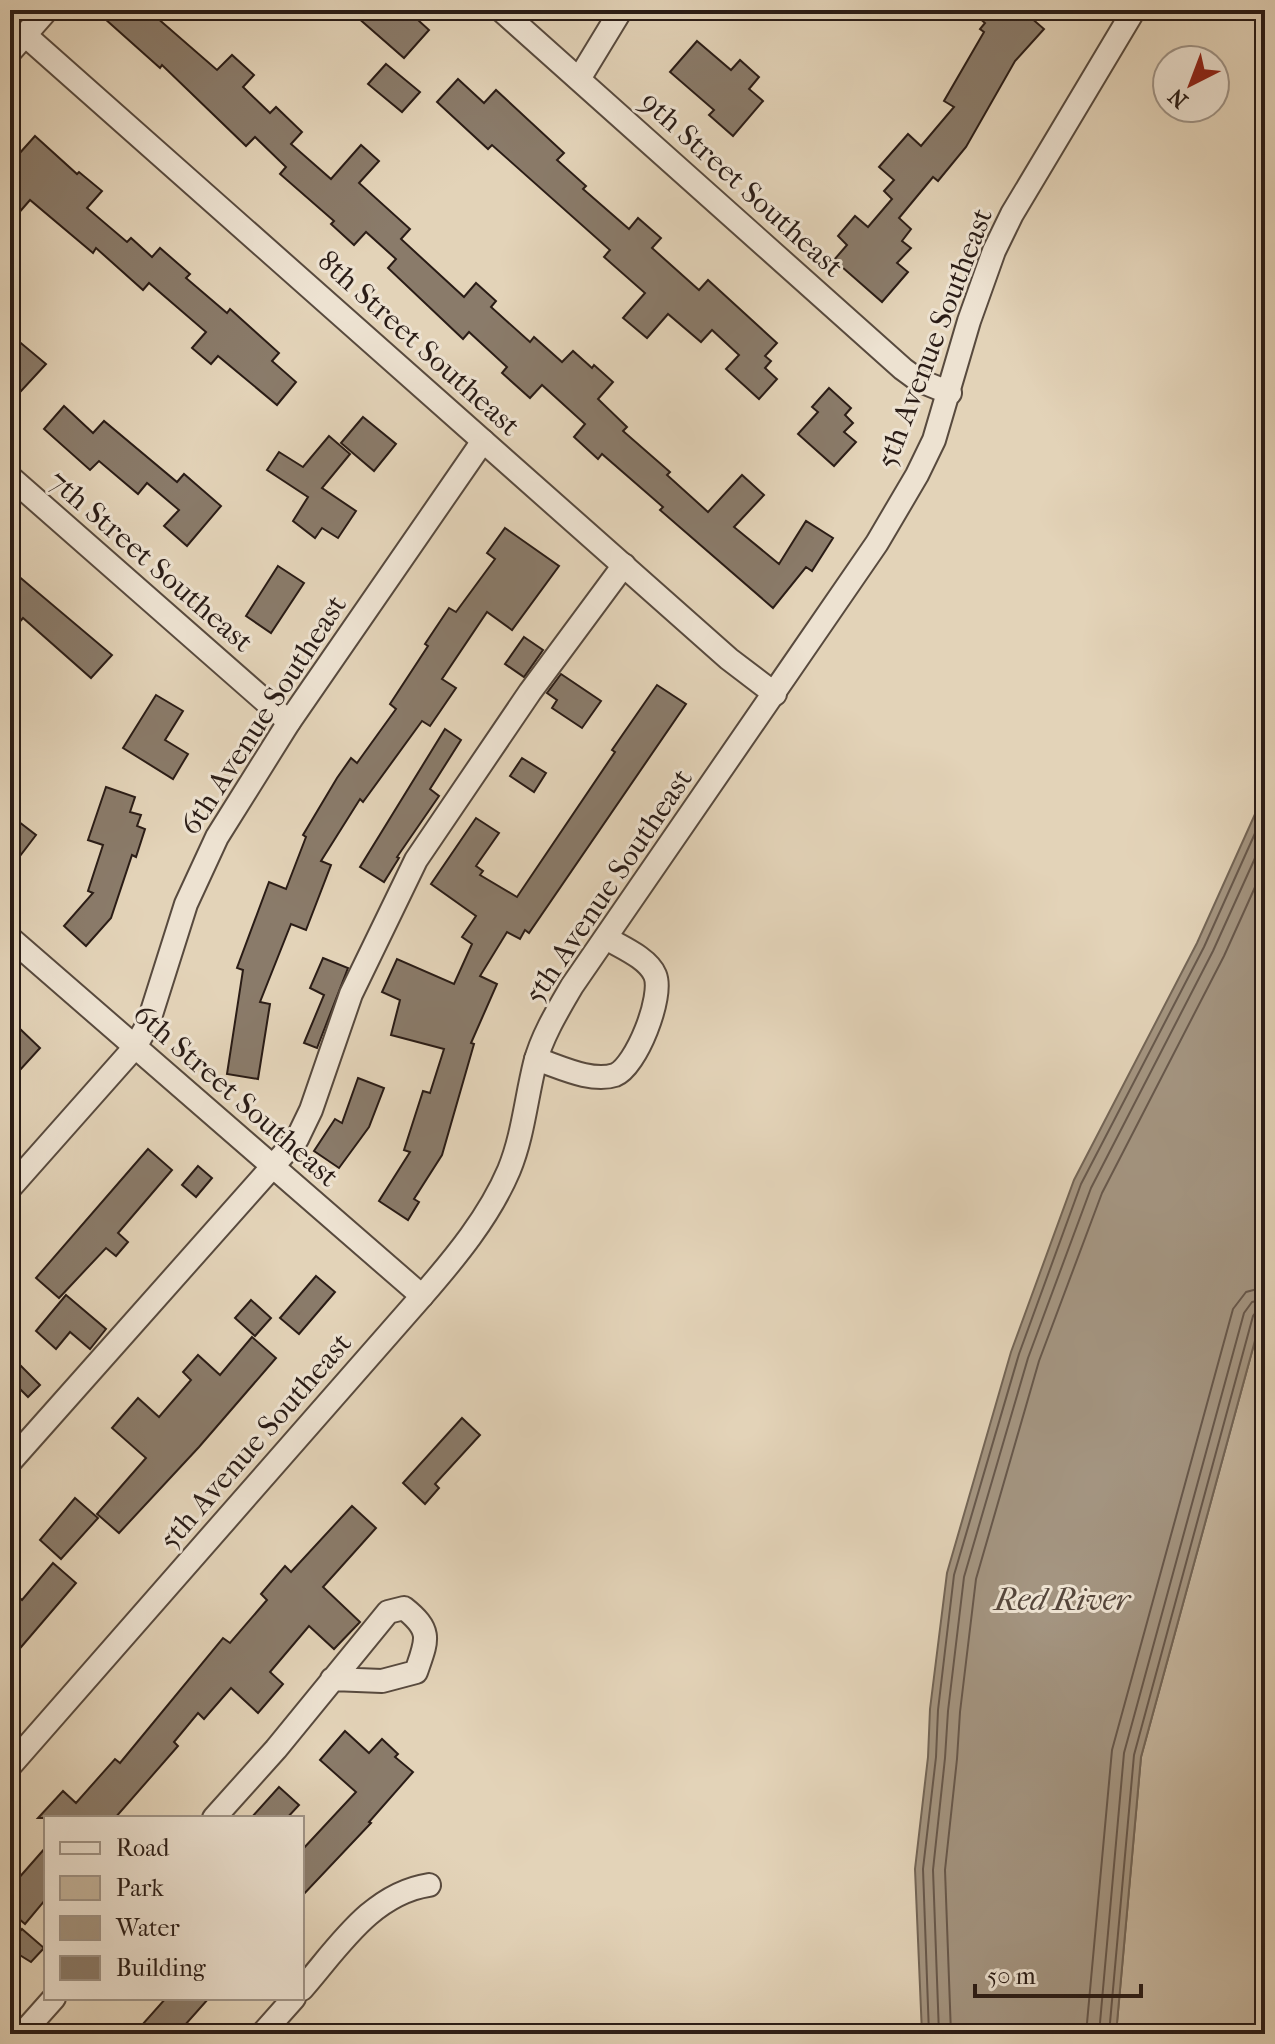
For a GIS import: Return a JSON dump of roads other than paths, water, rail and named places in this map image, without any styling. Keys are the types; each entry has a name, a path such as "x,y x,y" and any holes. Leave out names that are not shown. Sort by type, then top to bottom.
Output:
{"street":[{"path":"10,52 47,10"},
{"name":"9th Street Southeast","path":"501,10 903,369 918,380 950,393"},
{"path":"579,79 621,10"},
{"name":"5th Avenue Southeast","path":"10,1766 467,1242 509,1170 521,1133 536,1059 553,1019 877,543 917,475 934,440 969,321 994,251 1012,214 1134,10"},
{"name":"8th Street Southeast","path":"25,35 743,672 775,694"},
{"name":"6th Avenue Southeast","path":"10,1188 135,1047 148,1024 186,904 250,781 483,441"},
{"name":"7th Street Southeast","path":"10,477 289,722"},
{"path":"10,1462 297,1139 311,1110 351,994 416,860 530,692 624,565"},
{"name":"6th Street Southeast","path":"10,938 422,1296"},
{"path":"536,1059 601,1077 615,1075 632,1059 653,1011 657,979 643,961 606,938"},
{"path":"216,1816 276,1749 332,1679"},
{"path":"304,1987 375,1907 410,1888 429,1885"},
{"path":"22,2034 52,2000"},
{"path":"262,2034 292,2000"}],"water":[{"name":"Red River","path":"1265,792 1265,1304 1141,1757 1116,2034 922,2034 915,1869 947,1573 1011,1352 1074,1180 1197,943"}]}
